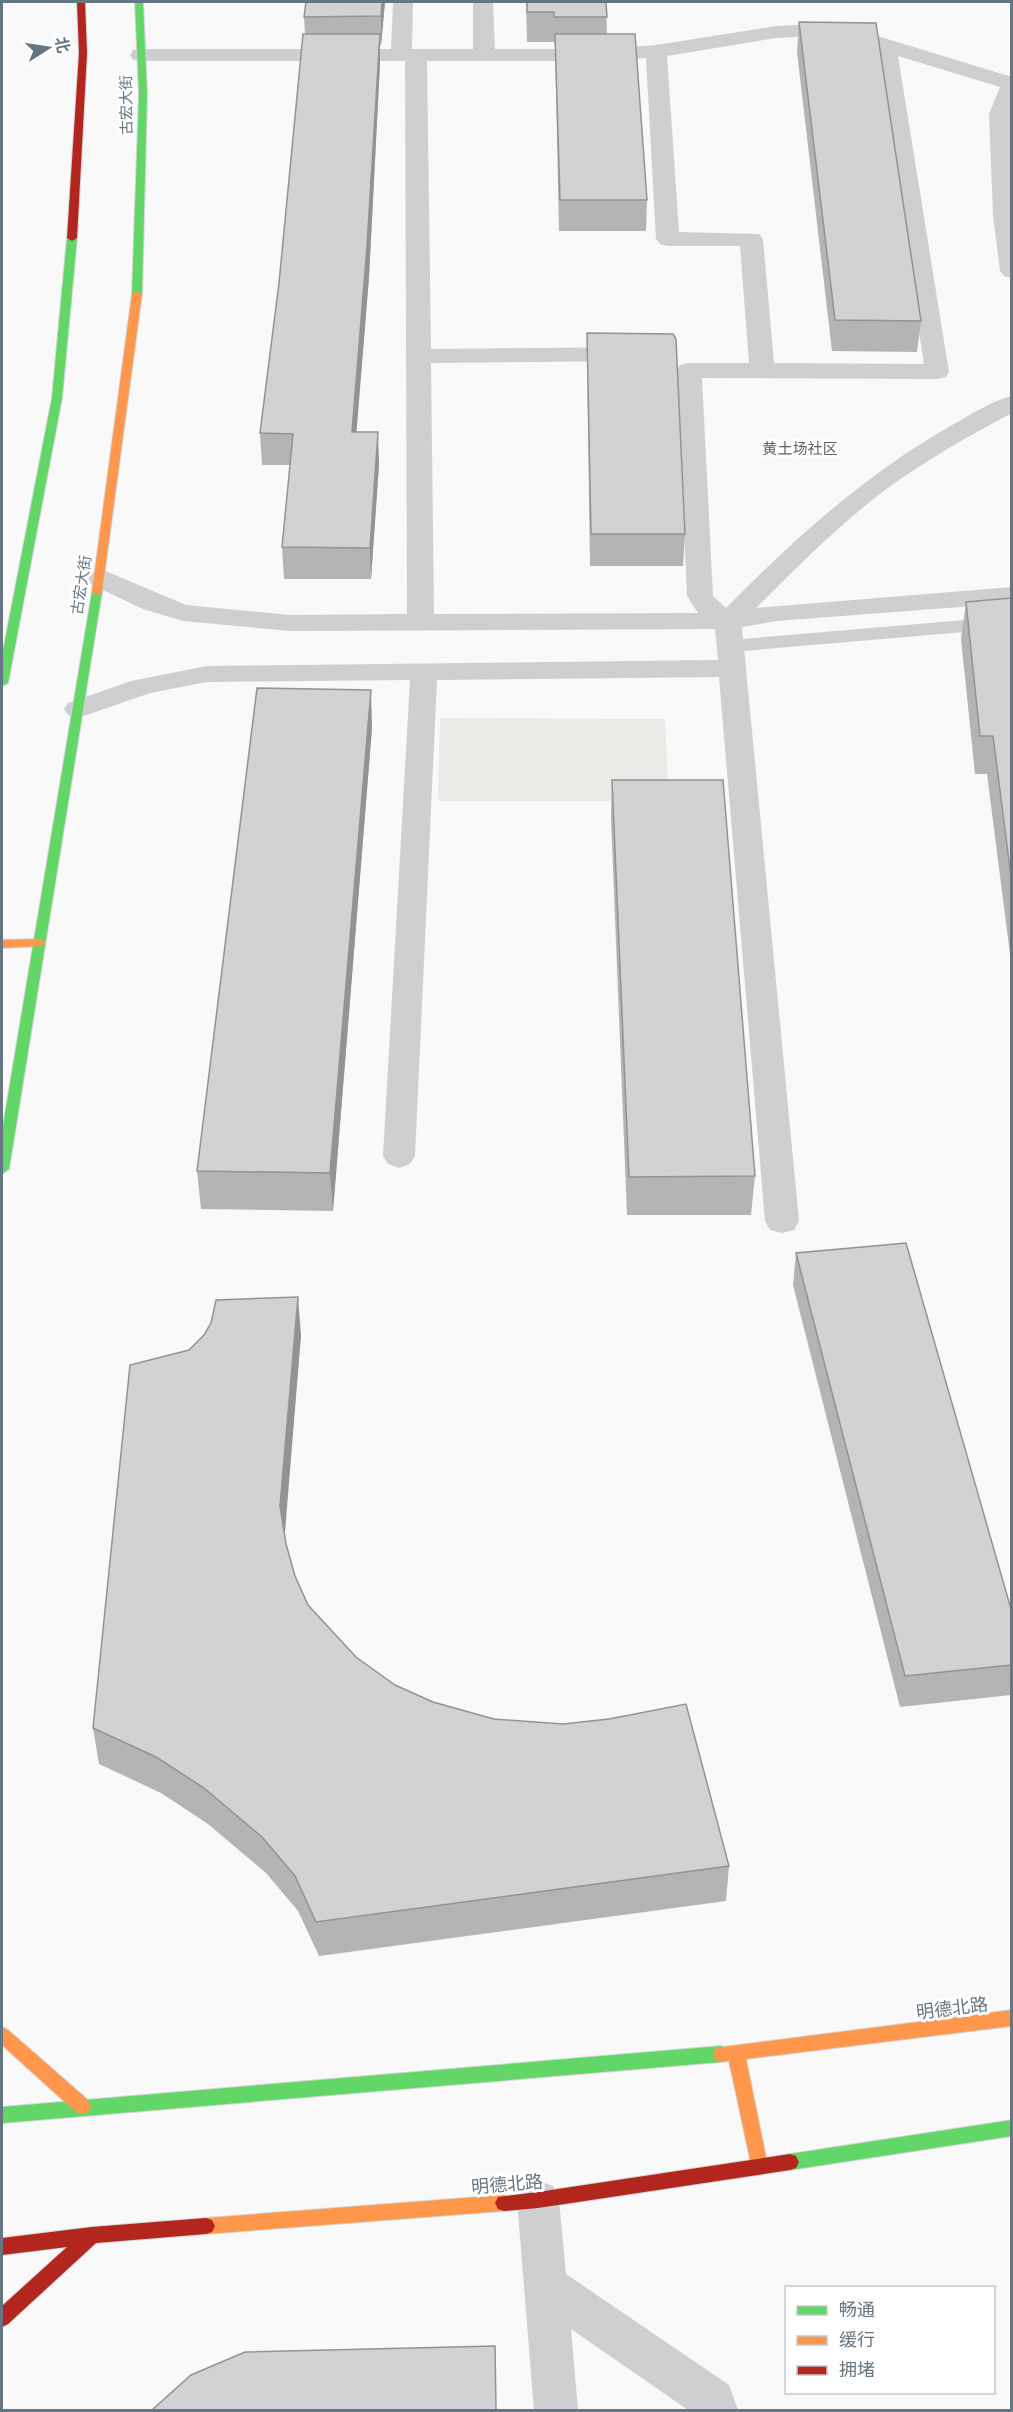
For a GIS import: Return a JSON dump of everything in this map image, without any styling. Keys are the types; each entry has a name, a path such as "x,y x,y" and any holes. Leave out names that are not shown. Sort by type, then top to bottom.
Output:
{"main road":[{"path":"2,683 57,398 74,221 83,53 81,2"},
{"name":"古宏大街","path":"2,1169 99,578 139,277 142,176 139,2"},
{"path":"2,944 39,943"},
{"name":"明德北路","path":"2,2115 82,2106 736,2053 1011,2018"},
{"path":"2,2035 82,2106"},
{"path":"736,2053 759,2167"},
{"name":"明德北路","path":"2,2246 92,2235 538,2200 1011,2128"},
{"path":"2,2318 92,2235"}],"street":[{"path":"403,2 408,55 419,356 421,622"},
{"path":"483,2 484,55"},
{"path":"141,55 604,55 656,51 726,38 817,30 853,36 1011,84 1000,114 1005,215 1011,271"},
{"path":"689,370 937,372 885,45"},
{"path":"656,51 668,239 751,239 762,370"},
{"path":"419,356 681,353 689,370 700,596 730,645 782,1221"},
{"path":"730,645 783,566 860,497 938,443 1006,411"},
{"path":"99,578 153,603 183,613 290,622 421,622 730,645"},
{"path":"78,709 122,690 155,681 207,674 424,672 730,645 777,613 1011,595"},
{"path":"399,1156 424,672"},
{"path":"538,2200 556,2410"},
{"path":"545,2285 713,2401 716,2410"}],"lane":[{"path":"730,645 1011,622"}],"shaded area":[{"path":"440,718 665,719 669,801 438,801"}],"building":[{"path":"306,2 382,2 381,16 304,17"},
{"path":"527,2 606,2 607,17 554,17 554,12 527,12"},
{"path":"799,22 876,23 921,321 835,320"},
{"path":"303,34 380,34 367,246 352,432 378,432 370,548 282,547 293,434 260,433 279,283"},
{"path":"555,34 635,34 647,200 560,200"},
{"path":"587,333 673,334 676,339 685,534 591,534"},
{"path":"1011,598 1011,877 993,736 980,736 966,602"},
{"path":"257,688 371,690 330,1173 197,1171"},
{"path":"612,780 723,780 755,1176 629,1177"},
{"path":"906,1243 1011,1609 1011,1665 905,1676 796,1253"},
{"path":"298,1297 280,1506 286,1544 295,1576 308,1605 356,1657 395,1685 433,1702 494,1719 563,1724 609,1719 686,1704 729,1866 316,1922 295,1876 262,1837 204,1788 156,1757 93,1728 130,1365 189,1350 204,1335 211,1323 216,1300"},
{"path":"495,2346 496,2410 152,2410 191,2375 245,2352"}],"traffic: fast":[{"path":"137,294 143,94 139,2"},
{"path":"2,683 57,398 72,238"},
{"path":"2,1169 97,592"},
{"path":"2,2115 721,2054"},
{"path":"790,2162 1012,2128"}],"traffic: slow":[{"path":"97,592 137,294"},
{"path":"2,944 39,943"},
{"path":"721,2054 1012,2018"},
{"path":"2,2035 82,2106"},
{"path":"736,2053 759,2167"},
{"path":"206,2226 504,2203"}],"traffic: jam":[{"path":"72,238 83,53 81,2"},
{"path":"504,2203 538,2200 790,2162"},
{"path":"2,2246 92,2235 206,2226"},
{"path":"2,2318 92,2235"}],"district":[{"name":"黄土场社区","path":"800,448"}]}
